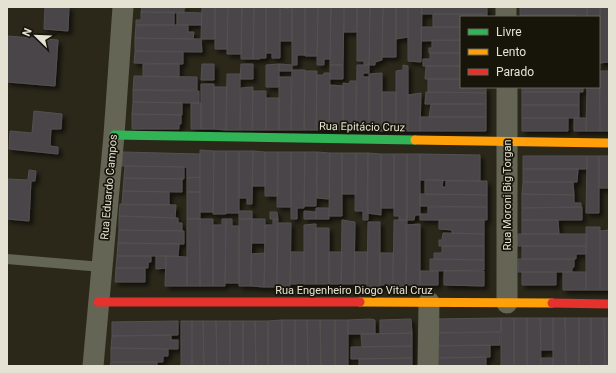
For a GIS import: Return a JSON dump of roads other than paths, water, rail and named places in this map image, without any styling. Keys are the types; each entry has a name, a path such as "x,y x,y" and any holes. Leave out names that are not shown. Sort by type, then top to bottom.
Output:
{"street":[{"name":"Rua Eduardo Campos","path":"93,366 114,135 123,7"},
{"name":"Rua Moroni Big Torgan","path":"507,88 507,303"},
{"name":"Rua Epitácio Cruz","path":"114,135 609,143"},
{"name":"Rua Engenheiro Diogo Vital Cruz","path":"98,302 429,302 609,304"},
{"path":"428,366 429,302"}],"lane":[{"path":"7,259 102,267"}]}
